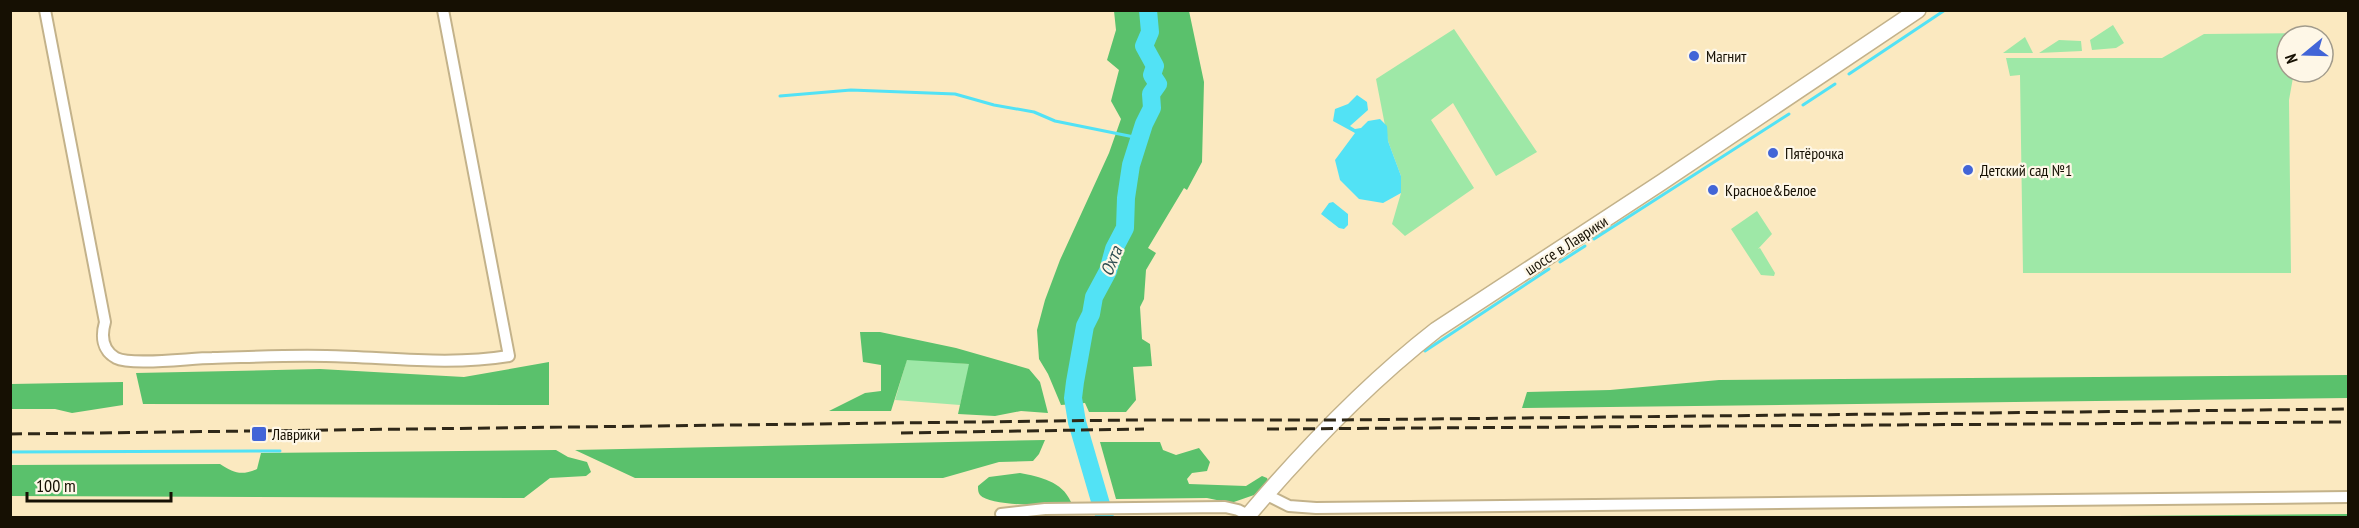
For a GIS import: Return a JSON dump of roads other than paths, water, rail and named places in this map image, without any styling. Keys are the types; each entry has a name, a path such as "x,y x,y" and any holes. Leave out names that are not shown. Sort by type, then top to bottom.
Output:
{"street":[{"path":"45,10 105,322 102,340 106,349 114,357 126,362 191,358 326,356 425,361 509,356 443,10"},
{"name":"шоссе в Лаврики","path":"1247,516 1371,387 1404,355 1436,330 1918,10"},
{"path":"1267,495 1289,506 1316,508 2349,497"},
{"path":"1001,514 1045,510 1225,507 1238,510 1247,516"}],"water":[{"path":"1357,95 1367,102 1368,110 1350,126 1355,129 1361,128 1368,121 1380,119 1387,126 1388,141 1401,176 1401,193 1383,203 1359,199 1340,180 1335,160 1355,133 1333,121 1335,109 1348,104"},
{"path":"1333,202 1348,214 1348,225 1344,229 1339,228 1321,214 1329,203"}],"waterway":[{"name":"Охта","path":"1105,518 1077,422 1073,398 1085,326 1091,314 1094,297 1108,271 1114,249 1125,228 1126,198 1131,165 1144,124 1152,108 1151,94 1158,84 1152,75 1155,66 1144,46 1150,32 1148,10"},
{"path":"1849,74 1945,10"},
{"path":"1803,105 1835,84"},
{"path":"780,96 851,90 955,94 994,105 1034,112 1055,121 1139,138"},
{"path":"1594,239 1789,114"},
{"path":"1560,262 1585,246"},
{"path":"1425,351 1549,269"},
{"path":"10,452 280,451"}],"railway":[{"path":"10,434 1134,420 1338,420 2348,409"},
{"path":"1267,429 2348,422"},
{"path":"901,433 1144,429"}],"place":[{"name":"Магнит","path":"1694,56"},
{"name":"Пятёрочка","path":"1773,153"},
{"name":"Детский сад №1","path":"1968,170"},
{"name":"Красное&Белое","path":"1713,190"},
{"name":"Лаврики","path":"259,434"}]}
